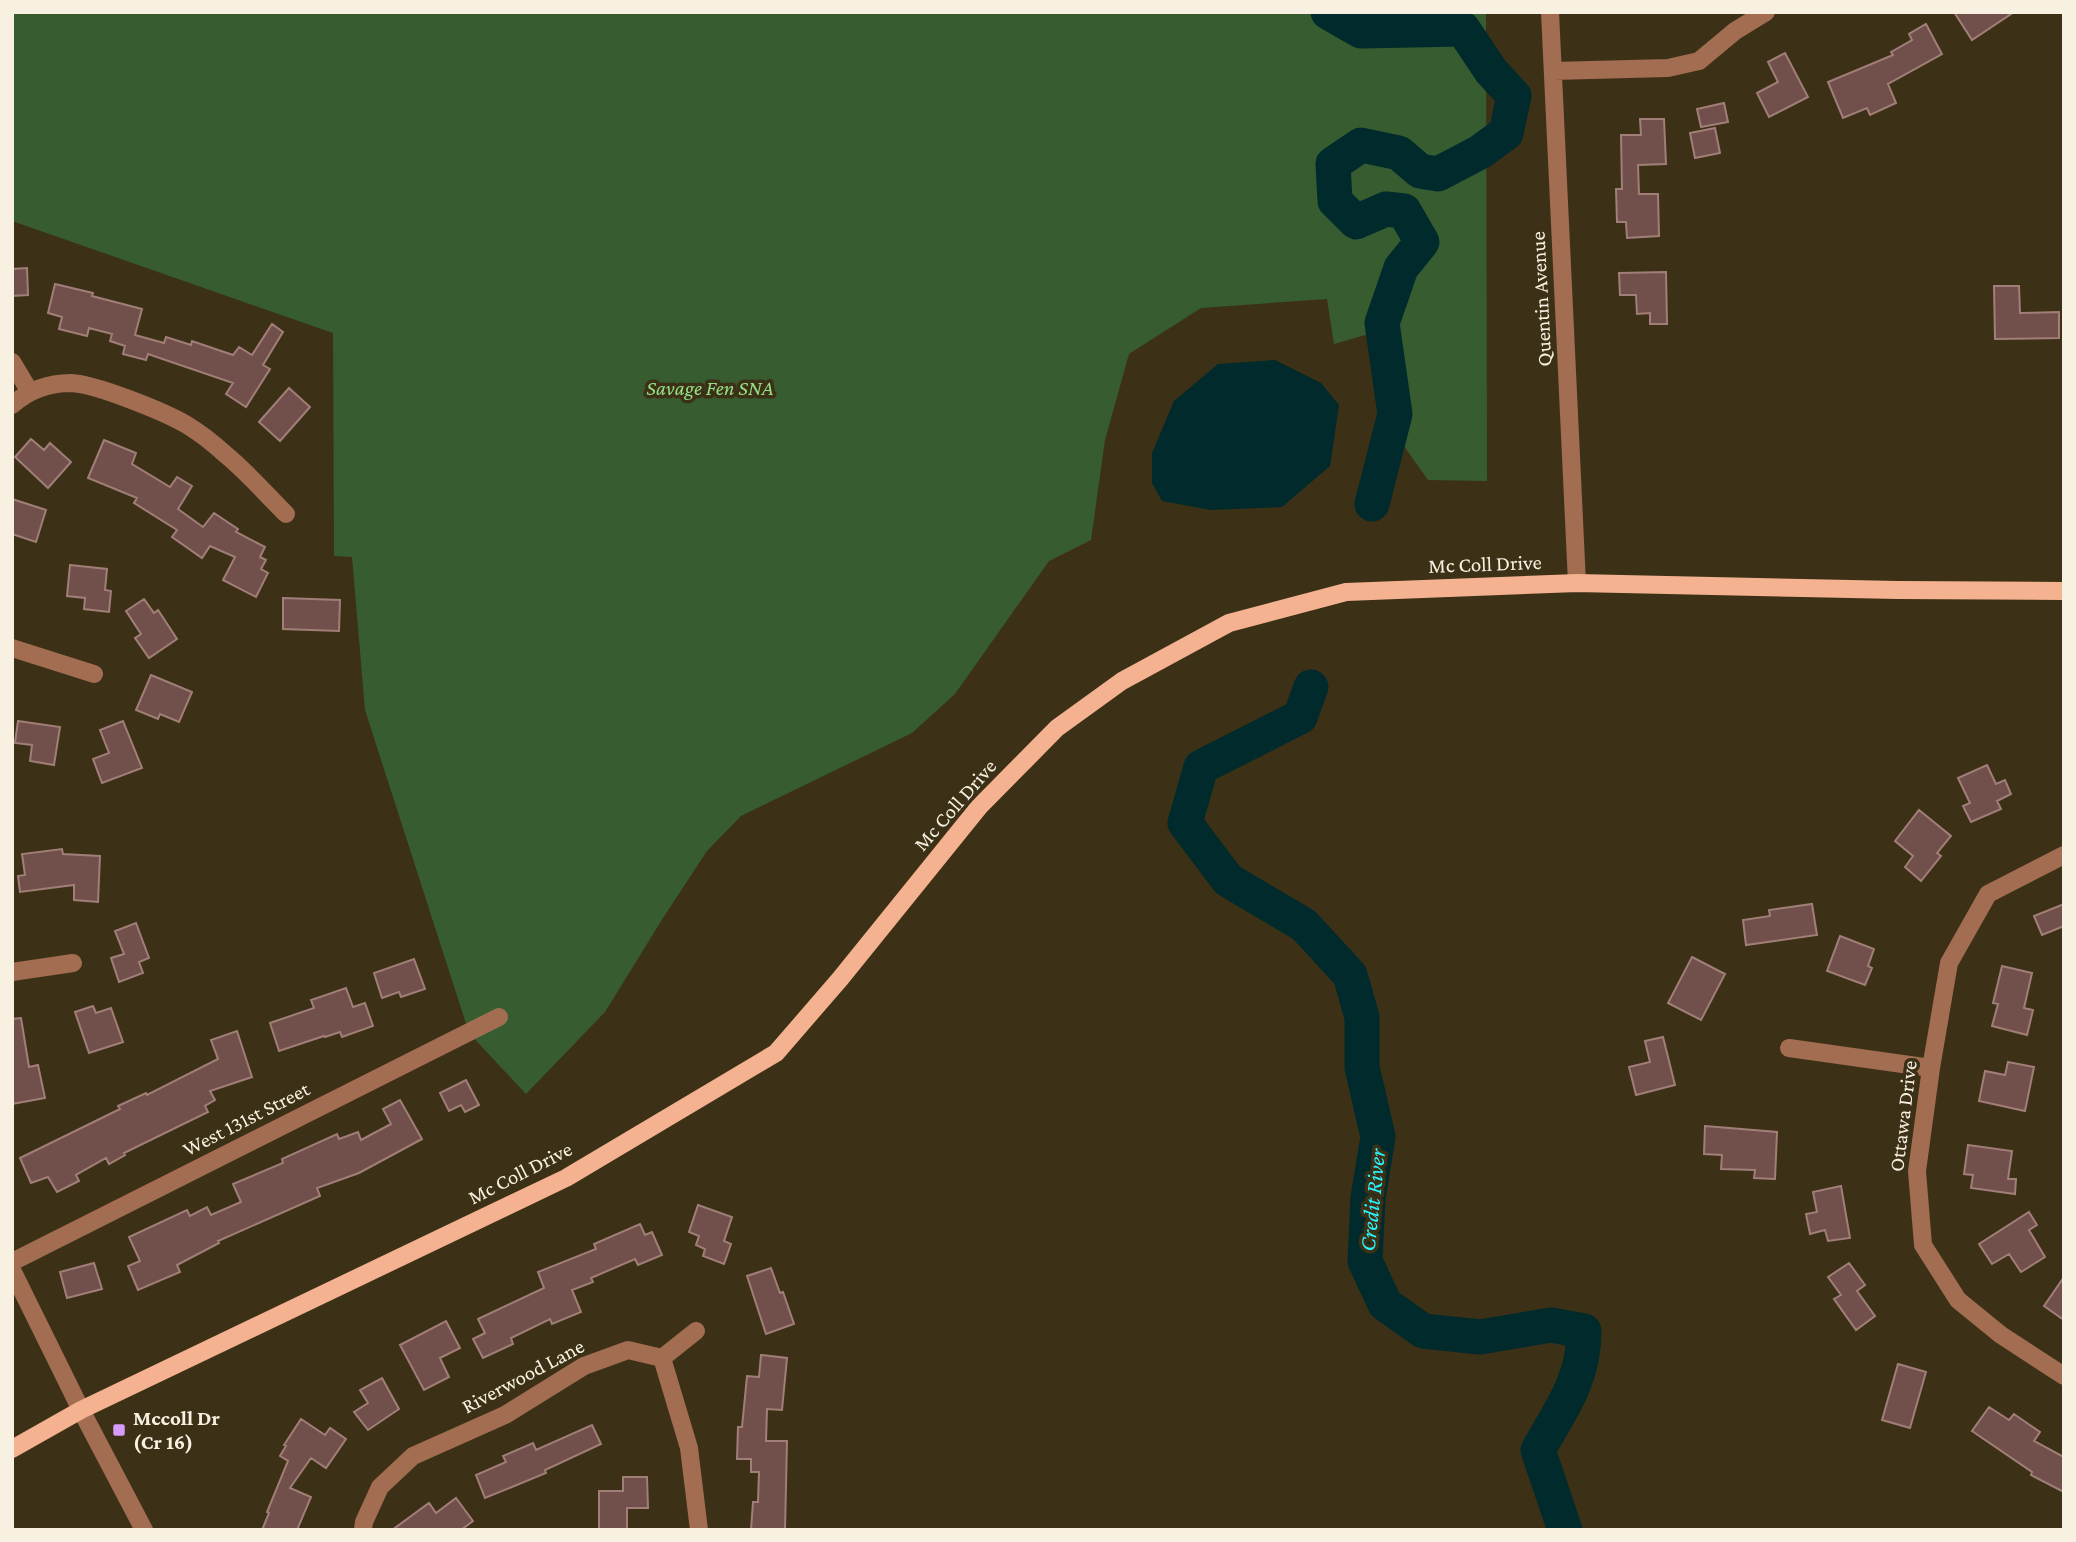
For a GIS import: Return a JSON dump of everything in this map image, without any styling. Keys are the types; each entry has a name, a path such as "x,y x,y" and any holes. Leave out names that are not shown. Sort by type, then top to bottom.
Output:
{"main road":[{"name":"Mc Coll Drive","path":"12,1449 81,1410 566,1178 776,1053 840,979 979,807 1057,728 1122,681 1229,623 1346,592 1577,583 2064,591"}],"street":[{"name":"Quentin Avenue","path":"1550,12 1577,583"},
{"path":"1553,71 1668,68 1699,61 1735,31 1766,12"},
{"path":"12,362 30,392"},
{"path":"12,405 30,392 53,384 73,383 94,387 186,425 226,454 286,514"},
{"path":"12,648 94,674"},
{"name":"Ottawa Drive","path":"2064,855 1988,894 1949,963 1917,1171 1923,1245 1958,1300 2001,1335 2064,1376"},
{"path":"12,972 73,963"},
{"name":"West 131st Street","path":"12,1262 499,1017"},
{"path":"1789,1048 1931,1068"},
{"path":"12,1270 144,1530"},
{"path":"696,1331 662,1358 689,1448 699,1530"},
{"name":"Riverwood Lane","path":"363,1530 380,1487 413,1455 505,1415 584,1366 628,1350 662,1358"}],"green space":[{"name":"Savage Fen SNA","path":"12,12 1486,12 1487,481 1428,480 1381,414 1397,389 1372,333 1334,344 1327,299 1201,308 1129,354 1105,440 1091,540 1049,561 955,694 912,733 741,816 707,851 605,1012 526,1094 469,1033 365,710 352,557 334,556 333,333 12,221"}],"water":[{"path":"1275,360 1321,383 1339,405 1330,466 1282,507 1211,510 1162,501 1152,483 1152,453 1174,401 1218,364"}],"building":[{"path":"1954,12 2014,12 1972,40"},
{"path":"1926,24 1942,54 1888,84 1896,103 1870,115 1867,108 1843,118 1828,82 1893,55 1891,52 1912,40 1909,34"},
{"path":"1785,53 1808,97 1769,117 1757,93 1778,82 1768,62"},
{"path":"1724,103 1728,122 1701,127 1697,109"},
{"path":"1640,119 1664,119 1666,164 1638,165 1639,194 1658,194 1659,236 1627,238 1626,222 1617,222 1616,189 1622,189 1621,135 1641,135"},
{"path":"1715,128 1720,153 1695,158 1690,133"},
{"path":"27,268 28,295 12,296 12,269"},
{"path":"1666,272 1667,324 1650,324 1650,313 1637,314 1636,295 1620,295 1619,273"},
{"path":"55,284 142,309 135,335 164,343 166,337 191,345 192,341 233,355 239,347 252,355 272,324 283,332 263,365 270,369 246,407 226,394 233,383 148,354 146,360 123,354 125,346 110,341 112,334 89,328 87,336 59,329 62,317 48,313"},
{"path":"1994,286 2019,286 2020,313 2059,312 2059,338 1995,339"},
{"path":"289,388 310,407 280,441 259,422"},
{"path":"31,439 44,450 50,443 71,462 48,488 15,457"},
{"path":"104,440 136,453 132,464 170,487 177,477 192,486 178,509 203,527 214,513 238,529 236,532 265,547 260,557 266,560 261,569 268,573 256,597 223,580 235,557 210,546 202,558 172,537 177,530 134,503 137,498 88,478"},
{"path":"12,499 46,510 36,542 12,534"},
{"path":"70,565 107,569 105,590 111,591 109,612 84,609 85,598 67,596"},
{"path":"283,598 340,600 339,631 283,629"},
{"path":"144,599 154,613 158,610 177,639 149,658 135,638 141,634 126,611"},
{"path":"151,675 192,692 179,722 160,714 158,719 136,710"},
{"path":"18,721 60,727 54,765 30,761 32,745 15,743"},
{"path":"123,721 142,768 102,783 93,759 109,753 100,730"},
{"path":"1987,765 1996,784 2005,780 2011,794 1997,801 2001,809 1971,822 1963,806 1970,803 1958,778"},
{"path":"1919,810 1951,836 1937,853 1941,856 1921,881 1905,867 1913,856 1895,841"},
{"path":"62,849 63,854 100,856 98,902 74,900 74,885 20,892 18,876 25,875 22,854"},
{"path":"1812,904 1817,935 1746,945 1743,920 1770,916 1769,910"},
{"path":"2064,904 2064,926 2042,935 2034,916"},
{"path":"136,923 149,958 139,962 143,973 119,982 111,958 124,954 115,931"},
{"path":"1840,936 1874,949 1868,966 1872,968 1865,985 1827,971"},
{"path":"1692,957 1725,974 1701,1020 1668,1003"},
{"path":"414,959 425,989 401,997 399,992 382,998 374,973"},
{"path":"2002,966 2032,973 2024,1008 2033,1010 2027,1035 1992,1026 1998,1004 1993,1003"},
{"path":"346,988 353,1007 365,1003 373,1026 342,1037 340,1032 324,1036 279,1051 270,1023 314,1008 311,1000"},
{"path":"93,1006 96,1013 111,1008 123,1042 89,1053 75,1012"},
{"path":"21,1018 29,1067 38,1065 45,1098 12,1104 12,1019"},
{"path":"237,1031 252,1077 210,1091 215,1100 205,1106 208,1112 124,1153 125,1155 109,1164 106,1158 76,1175 79,1181 57,1192 48,1177 31,1183 20,1158 120,1109 118,1106 146,1093 147,1095 218,1059 211,1040"},
{"path":"1663,1037 1675,1085 1636,1095 1629,1067 1650,1062 1645,1041"},
{"path":"2008,1062 2034,1067 2025,1111 1979,1101 1985,1071 2005,1075"},
{"path":"466,1080 479,1105 465,1112 461,1105 449,1111 440,1093"},
{"path":"400,1100 422,1139 359,1173 317,1188 320,1196 218,1241 219,1243 177,1265 180,1272 138,1290 128,1266 140,1261 129,1237 187,1210 190,1216 207,1207 211,1215 241,1202 233,1184 283,1163 282,1159 337,1134 339,1139 358,1132 361,1140 391,1124 383,1109"},
{"path":"1705,1126 1777,1132 1775,1179 1754,1178 1755,1170 1721,1169 1722,1155 1704,1154"},
{"path":"1968,1145 2012,1151 2008,1179 2016,1179 2015,1194 1971,1188 1973,1175 1964,1174"},
{"path":"1841,1186 1850,1238 1828,1241 1825,1230 1810,1234 1806,1214 1817,1212 1813,1192"},
{"path":"698,1205 732,1217 724,1241 731,1244 724,1264 703,1256 705,1249 696,1245 699,1236 689,1232"},
{"path":"2029,1212 2037,1225 2029,1230 2045,1257 2021,1272 2009,1254 1992,1264 1979,1244"},
{"path":"640,1224 645,1235 652,1232 662,1255 638,1265 635,1259 591,1278 593,1282 572,1290 581,1312 552,1324 550,1319 511,1338 513,1344 483,1358 473,1339 485,1333 478,1319 544,1288 538,1272 596,1249 594,1244"},
{"path":"94,1263 102,1289 67,1298 60,1272"},
{"path":"1849,1263 1865,1285 1857,1291 1875,1316 1856,1330 1834,1299 1841,1295 1828,1277"},
{"path":"771,1268 794,1324 766,1334 747,1276"},
{"path":"2064,1277 2064,1320 2044,1306"},
{"path":"446,1321 460,1348 440,1358 449,1377 424,1390 400,1345"},
{"path":"761,1355 787,1358 782,1410 767,1409 766,1441 787,1441 785,1530 751,1530 753,1502 758,1502 759,1472 751,1472 751,1459 737,1459 738,1427 742,1427 747,1376 759,1377"},
{"path":"1898,1364 1926,1372 1910,1428 1882,1420"},
{"path":"382,1378 399,1409 368,1430 354,1412 368,1403 360,1390"},
{"path":"1989,1407 2009,1420 2014,1414 2040,1432 2034,1441 2064,1457 2064,1492 2031,1475 2032,1472 1972,1431"},
{"path":"301,1419 325,1435 330,1428 346,1439 326,1468 311,1458 290,1488 311,1497 297,1530 262,1530 288,1461 280,1456"},
{"path":"592,1425 601,1444 545,1470 546,1473 485,1498 476,1475 506,1462 503,1456 533,1443 536,1450"},
{"path":"623,1477 647,1477 648,1508 627,1508 627,1530 599,1530 599,1491 623,1491"},
{"path":"456,1498 473,1521 461,1530 392,1530 429,1503 436,1513"}],"waterway":[{"name":"Credit River","path":"1328,12 1361,31 1463,29 1491,71 1514,96 1506,133 1480,152 1438,174 1420,171 1399,153 1361,145 1333,164 1335,201 1356,222 1386,209 1404,211 1422,242 1401,268 1382,323 1395,414 1372,504"},
{"name":"Credit River","path":"1311,687 1300,717 1201,767 1185,823 1228,880 1304,925 1350,975 1362,1017 1362,1067 1378,1137 1368,1198 1365,1261 1385,1304 1423,1331 1480,1337 1551,1325 1584,1331 1576,1379 1538,1450 1565,1530"}],"place":[{"name":"Mccoll Dr (Cr 16)","path":"119,1430"}]}
